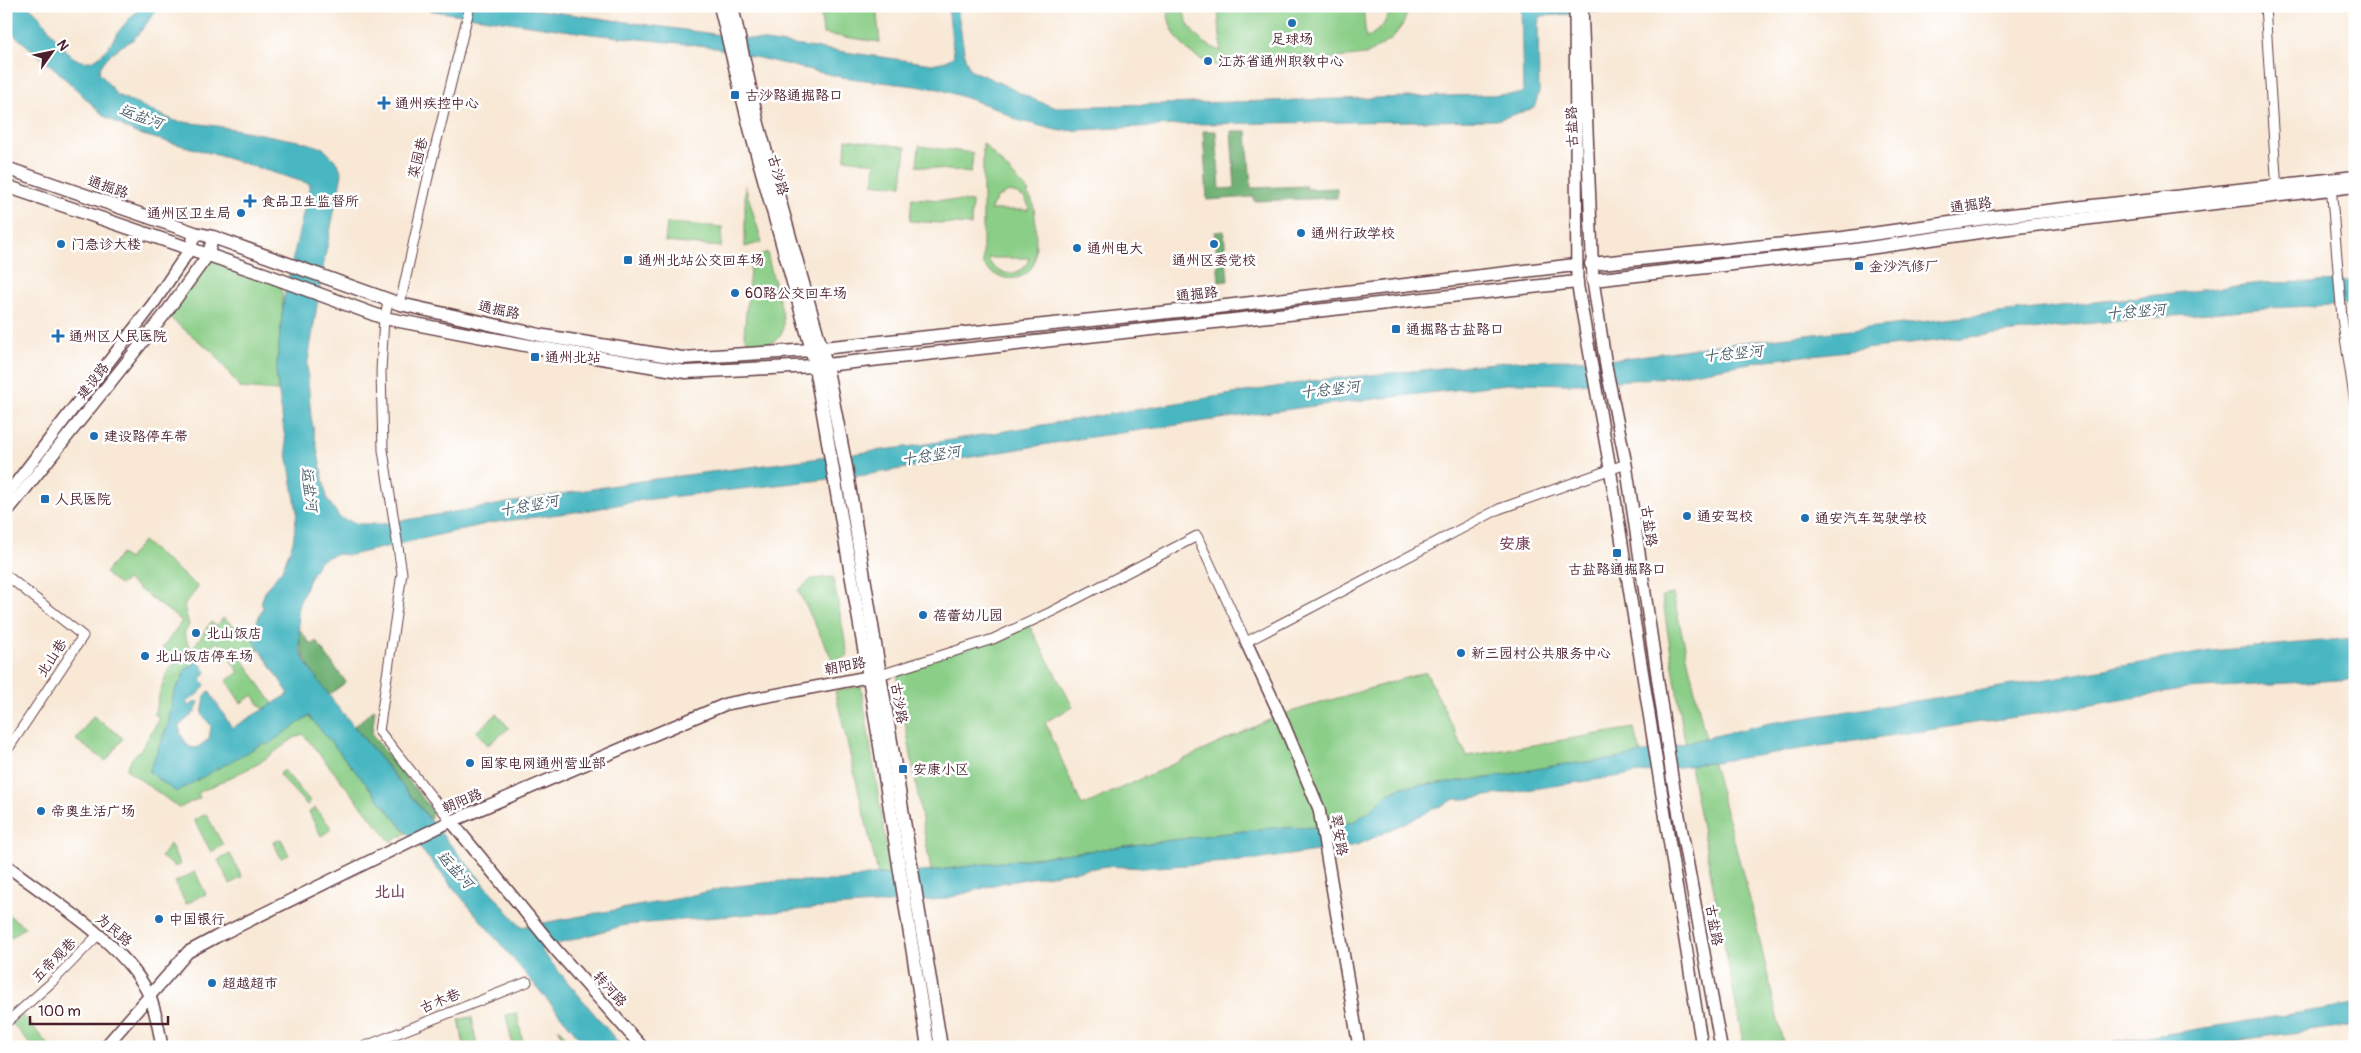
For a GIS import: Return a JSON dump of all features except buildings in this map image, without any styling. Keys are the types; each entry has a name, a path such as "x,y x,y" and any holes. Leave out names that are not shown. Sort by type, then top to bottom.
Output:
{"main road":[{"name":"古沙路","path":"720,6 752,136 817,349"},
{"name":"古沙路","path":"732,6 758,124 817,349"},
{"name":"通掘路","path":"6,168 195,234 213,237 325,279 394,302 544,336 682,358 817,349 1217,307 1575,265"},
{"name":"通掘路","path":"2331,185 2355,177"},
{"name":"通掘路","path":"1593,280 1855,250 2331,185 2355,186"},
{"path":"6,186 384,318"},
{"name":"通掘路","path":"1591,264 1843,238 1993,217 2277,192"},
{"name":"通掘路","path":"384,318 535,347 686,372 821,365 1577,282"},
{"path":"817,349 821,365"},
{"name":"古沙路","path":"821,365 840,438 844,494 905,868 941,1047"},
{"name":"古沙路","path":"821,365 828,442 844,494"},
{"name":"古沙路","path":"914,918 928,1047"}],"street":[{"name":"菜园巷","path":"447,823 380,731 402,573 383,450 381,371 384,318 394,302 468,21 470,6"},
{"name":"古盐路","path":"1575,6 1579,21 1593,280 1611,390 1626,464 1672,777 1721,1047"},
{"name":"古盐路","path":"1582,6 1579,21 1575,265 1587,345 1610,468 1658,780 1702,1047"},
{"path":"2265,6 2277,192"},
{"path":"2331,185 2342,318 2355,403"},
{"name":"建设路","path":"6,496 153,304 190,249 195,234"},
{"name":"建设路","path":"6,513 137,349 208,255 213,237"},
{"path":"1575,265 1591,264"},
{"path":"1577,282 1593,280"},
{"path":"875,676 994,639 1052,612 1197,536 1246,642 1499,509 1610,468 1626,464"},
{"name":"北山巷","path":"6,575 83,636 6,752"},
{"name":"翠安路","path":"1246,642 1280,715 1319,809 1359,1047"},
{"name":"朝阳路","path":"105,1047 188,952 409,841 726,704 875,676"},
{"name":"转河路","path":"447,823 642,1047"},
{"name":"为民路","path":"6,865 98,935 127,961 150,996 162,1047"},
{"name":"五帝观巷","path":"6,1024 51,983 98,935"},
{"name":"古木巷","path":"363,1047 527,982"}],"green space":[{"path":"820,6 876,6 880,42 823,34"},
{"path":"1167,6 1183,6 1187,22 1195,34 1213,48 1221,51 1218,6 1363,6 1366,39 1382,27 1393,6 1410,6 1403,24 1392,39 1366,55 1232,68 1208,63 1187,50 1173,31"},
{"path":"1203,131 1216,131 1220,189 1235,188 1231,131 1247,131 1251,188 1306,186 1306,189 1337,188 1337,198 1254,201 1254,197 1207,200"},
{"path":"846,139 906,147 902,185 873,184 875,163 845,159"},
{"path":"983,143 1029,192 1027,194 1034,209 1036,243 1034,263 1024,275 1017,278 1009,279 1002,277 988,270 983,264","holes":["1009,192 1023,197 1027,202 1029,210 990,210 997,198","988,258 1029,258 1026,265 1015,273 1002,272 992,265"]},
{"path":"919,146 973,153 971,173 917,166"},
{"path":"745,186 762,242 745,247"},
{"path":"912,198 972,202 971,225 910,221"},
{"path":"667,223 723,227 721,247 665,242"},
{"path":"1224,231 1228,281 1219,282 1215,232"},
{"path":"767,252 783,316 782,331 773,342 751,348 744,335 751,259"},
{"path":"208,255 280,281 282,322 277,363 278,391 240,388 215,354 165,314"},
{"path":"143,541 198,587 184,606 189,625 184,634 191,650 179,658 174,658 162,649 182,621 127,580 119,585 105,573 121,554 128,559"},
{"path":"833,577 848,656 833,661 798,590 812,579"},
{"path":"1673,594 1704,731 1752,907 1784,1047 1744,1047 1682,724 1662,596"},
{"path":"223,618 239,629 245,638 251,635 260,649 243,660 273,704 265,709 261,707 253,695 241,703 226,681 239,672 218,642 200,654 191,651 211,622 217,626"},
{"path":"1028,623 1073,707 1045,722 1082,806 1280,715 1426,672 1467,756 1634,728 1641,754 1616,759 1558,765 1488,778 1402,787 1388,793 1372,809 1355,821 1330,827 1267,828 931,871 896,669"},
{"path":"298,627 311,645 316,641 346,682 329,695 304,656"},
{"path":"193,654 198,661 185,670 174,692 168,724 149,772 295,724 309,716 407,833 391,842 303,734 294,738 258,764 198,793 200,798 179,808 126,769 132,758 142,748 158,721 158,716 154,714 167,673 179,660"},
{"path":"861,686 891,875 878,874 835,691"},
{"path":"375,709 372,735 433,811 430,819 354,726"},
{"path":"497,714 509,728 488,745 476,732"},
{"path":"93,716 123,738 106,761 76,740"},
{"path":"284,770 310,801 308,806 279,775"},
{"path":"315,808 330,826 330,830 321,836 309,812"},
{"path":"206,814 223,845 211,852 194,820"},
{"path":"281,839 289,855 281,858 273,842"},
{"path":"170,844 180,864 176,867 161,857"},
{"path":"230,854 242,877 230,884 218,860"},
{"path":"195,872 206,894 186,904 175,882"},
{"path":"6,913 25,927 11,938 6,934"},
{"path":"517,1013 524,1047 513,1047 506,1015"},
{"path":"23,1015 50,1047 32,1047 12,1023"},
{"path":"472,1017 477,1047 464,1047 459,1019"},
{"path":"559,1028 573,1047 563,1047"}],"water":[{"path":"21,5 29,7 44,22 68,52 77,59 87,61 97,58 104,52 142,6 159,6 134,38 112,53 101,66 99,72 117,95 175,121 217,126 304,142 323,148 338,163 342,174 325,256 307,367 311,417 327,499 340,518 359,524 382,524 640,481 914,446 1318,380 1515,361 1619,359 1710,346 2262,283 2355,281 2355,304 2267,308 2093,323 1768,360 1670,377 1577,384 1515,383 1313,406 1084,438 865,475 643,500 590,510 490,523 351,555 335,554 319,561 309,579 298,607 300,649 305,662 334,702 444,837 521,927 676,899 728,887 782,881 841,881 878,874 891,875 931,871 1267,828 1330,827 1355,821 1372,809 1388,793 1402,787 1488,778 1558,765 1616,759 1770,723 1948,696 2210,651 2355,638 2355,679 2187,689 2042,713 1466,799 1455,799 1358,845 1255,860 1143,868 1107,866 1001,883 944,899 625,925 540,949 622,1047 587,1047 309,716 267,745 264,743 176,792 149,772 168,724 174,692 185,670 198,661 206,672 201,679 205,685 199,693 186,702 189,706 197,701 199,702 195,712 179,726 181,735 189,747 197,748 209,739 211,726 202,714 205,696 209,691 232,728 289,694 251,636 263,607 261,603 266,589 283,568 293,542 297,512 276,372 284,297 310,184 210,153 135,133 104,116 55,69 6,28 6,6"},
{"path":"416,6 502,6 532,9 932,64 946,61 954,56 948,6 957,6 965,58 971,71 1054,107 1519,94 1523,92 1521,6 1629,6 1614,11 1541,16 1538,24 1539,92 1534,108 1497,120 1194,124 1060,131 1017,120 996,108 939,89 841,77 707,46 591,34 434,11"},
{"path":"2355,1004 2355,1025 2253,1038 2201,1047 2085,1047"}],"place":[{"name":"足球场","path":"1292,23"},
{"name":"江苏省通州职教中心","path":"1208,61"},
{"name":"古沙路通掘路口","path":"735,95"},
{"name":"通州疾控中心","path":"384,103"},
{"name":"食品卫生监督所","path":"250,201"},
{"name":"通州区卫生局","path":"241,213"},
{"name":"通州行政学校","path":"1301,233"},
{"name":"门急诊大楼","path":"61,244"},
{"name":"通州区委党校","path":"1214,244"},
{"name":"通州电大","path":"1077,248"},
{"name":"通州北站公交回车场","path":"628,260"},
{"name":"金沙汽修厂","path":"1859,266"},
{"name":"60路公交回车场","path":"735,293"},
{"name":"通掘路古盐路口","path":"1396,329"},
{"name":"通州区人民医院","path":"58,336"},
{"name":"通州北站","path":"535,357"},
{"name":"建设路停车带","path":"94,436"},
{"name":"人民医院","path":"45,499"},
{"name":"通安驾校","path":"1687,516"},
{"name":"通安汽车驾驶学校","path":"1805,518"},
{"name":"古盐路通掘路口","path":"1617,553"},
{"name":"蓓蕾幼儿园","path":"923,615"},
{"name":"北山饭店","path":"196,633"},
{"name":"新三园村公共服务中心","path":"1461,653"},
{"name":"北山饭店停车场","path":"145,656"},
{"name":"国家电网通州营业部","path":"470,763"},
{"name":"安康小区","path":"903,769"},
{"name":"帝奥生活广场","path":"41,811"},
{"name":"中国银行","path":"159,919"},
{"name":"超越超市","path":"212,983"}],"district":[{"name":"安康","path":"1515,544"},
{"name":"北山","path":"390,892"}],"water label":[{"name":"运盐河","path":"141,117"},
{"name":"十总竖河","path":"2136,312"},
{"name":"十总竖河","path":"1733,354"},
{"name":"十总竖河","path":"1330,390"},
{"name":"十总竖河","path":"931,456"},
{"name":"运盐河","path":"309,489"},
{"name":"十总竖河","path":"529,506"},
{"name":"运盐河","path":"455,870"}]}
